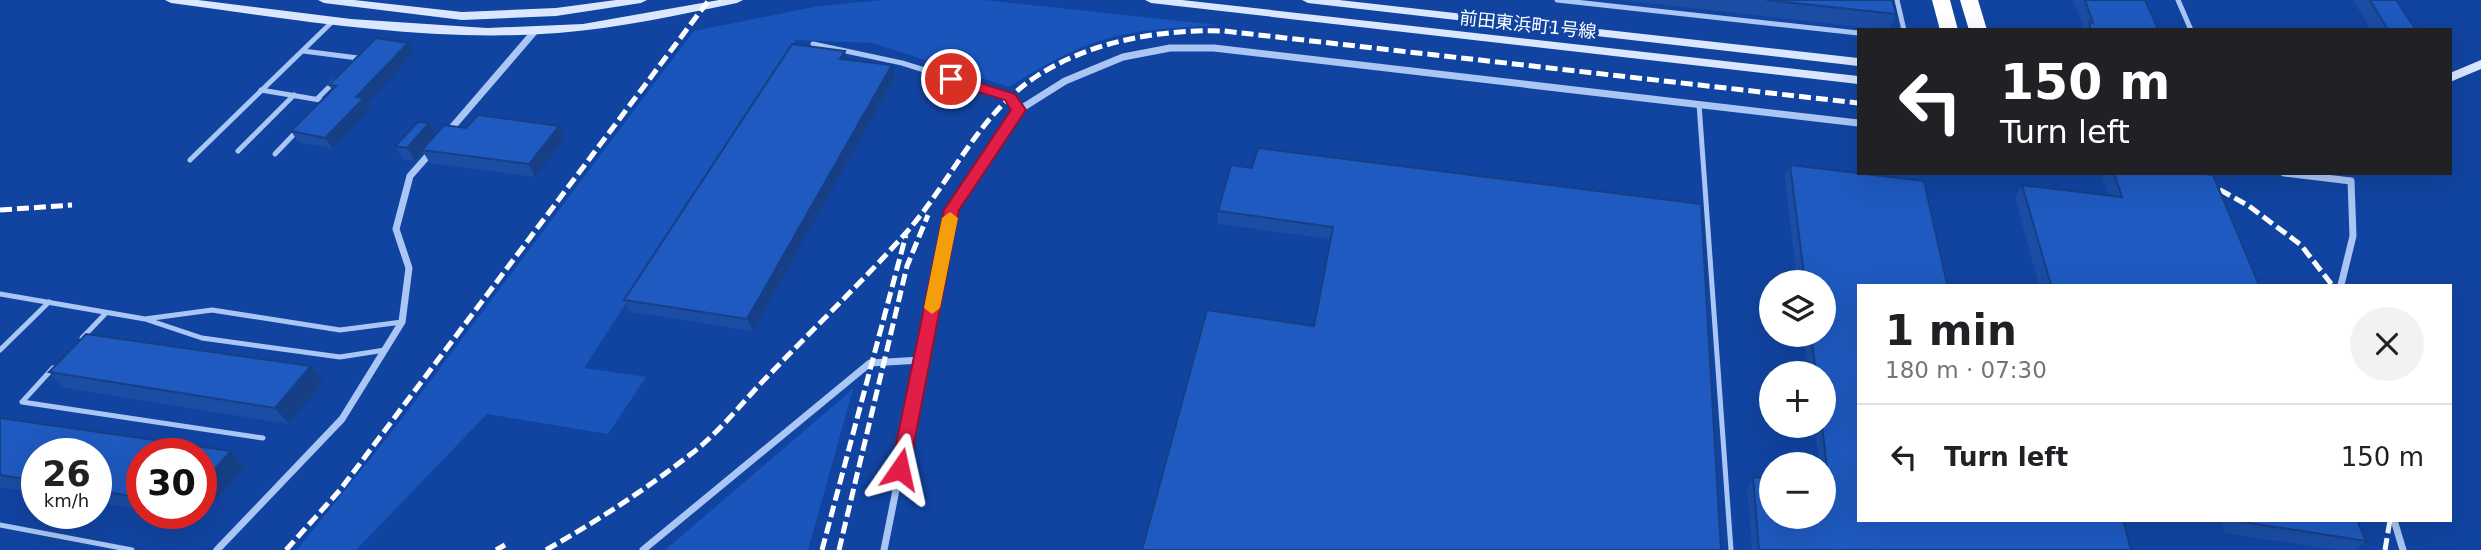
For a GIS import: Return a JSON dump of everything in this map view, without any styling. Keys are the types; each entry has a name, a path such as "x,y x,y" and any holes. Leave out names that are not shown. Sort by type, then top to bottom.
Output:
{"highway":[{"path":"1941,0 1948,28"},
{"path":"1969,0 1977,28"}],"street":[{"path":"172,0 333,21 449,32 535,32 642,18 737,0"},
{"path":"324,0 462,16 556,12 641,0"},
{"path":"217,550 342,419 402,322 409,268 396,229 410,176 535,32 567,0"},
{"name":"前田東浜町1号線","path":"1151,0 1857,80"},
{"name":"前田東浜町1号線","path":"1308,0 1857,62"},
{"path":"884,550 951,210 1018,110 1065,81 1123,57 1170,48 1214,48 1857,123"},
{"path":"2452,77 2481,64"},
{"path":"2301,175 2351,181 2353,236 2341,284"},
{"path":"643,550 870,363 921,360"},
{"path":"2395,522 2403,550"}],"lane":[{"path":"1557,0 1857,33"},
{"path":"1897,0 1904,28"},
{"path":"2178,0 2190,28"},
{"path":"190,160 333,21"},
{"path":"813,44 902,62 1010,97 1018,110"},
{"path":"302,51 358,58 349,66"},
{"path":"317,99 341,75"},
{"path":"261,90 327,100 318,109"},
{"path":"238,150 294,95"},
{"path":"1699,104 1731,550"},
{"path":"275,154 301,127"},
{"path":"0,294 145,319 202,338 340,357 385,350"},
{"path":"0,350 49,302"},
{"path":"145,319 212,310 340,330 402,322"},
{"path":"78,342 106,313"},
{"path":"60,362 22,401 263,438"},
{"path":"0,525 132,550"}],"shaded area":[{"path":"883,0 984,0 1218,25 1115,36 1052,61 1009,87 872,43 796,40 584,368 646,377 608,434 487,414 356,550 297,550 391,433 694,31 819,6"},
{"path":"853,389 808,550 665,550"}],"building":[{"path":"1766,0 1892,0 1896,14"},
{"path":"2085,0 2145,0 2158,28 2090,28 2089,22 2093,23"},
{"path":"2370,0 2396,0 2415,28 2387,28"},
{"path":"376,38 408,43 356,97 364,98 325,138 291,131 336,86 329,85"},
{"path":"792,44 845,51 840,59 892,65 747,319 624,300"},
{"path":"478,115 559,126 529,164 422,150 444,125 466,128"},
{"path":"418,122 429,123 407,148 395,146"},
{"path":"1258,148 1701,204 1721,550 1142,550 1207,310 1314,326 1333,227 1218,211 1231,165 1252,168"},
{"path":"1790,165 1924,181 1947,284 1857,284 1857,522 2124,522 2131,550 1759,550 1753,477 1759,478 1759,529 1836,529 1836,452 1825,452 1823,438 1836,438 1836,361 1814,361 1813,347 1836,347 1836,270 1803,270"},
{"path":"2115,175 2213,175 2259,284 2051,284 2022,185 2122,197"},
{"path":"86,334 311,366 275,408 49,372"},
{"path":"0,418 140,438 126,438 126,495 112,493 112,438 21,438 21,478 0,475"},
{"path":"217,449 231,451 217,466"},
{"path":"2243,522 2358,522 2366,541"}],"railway":[{"path":"286,550 340,490 709,0"},
{"path":"546,550 638,493 702,445 905,234 981,130 1016,92 1058,64 1103,46 1151,35 1224,31 1857,103"},
{"path":"2194,175 2249,206 2301,245 2331,284"},
{"path":"0,210 72,205"},
{"path":"839,550 907,266 928,215"},
{"path":"822,550 906,235"},
{"path":"2385,550 2390,522"},
{"path":"496,550 505,545"}],"slow traffic":[{"path":"932,308 950,218"}],"route":[{"path":"900,469 951,210 1018,110 1010,97 951,79"}]}
